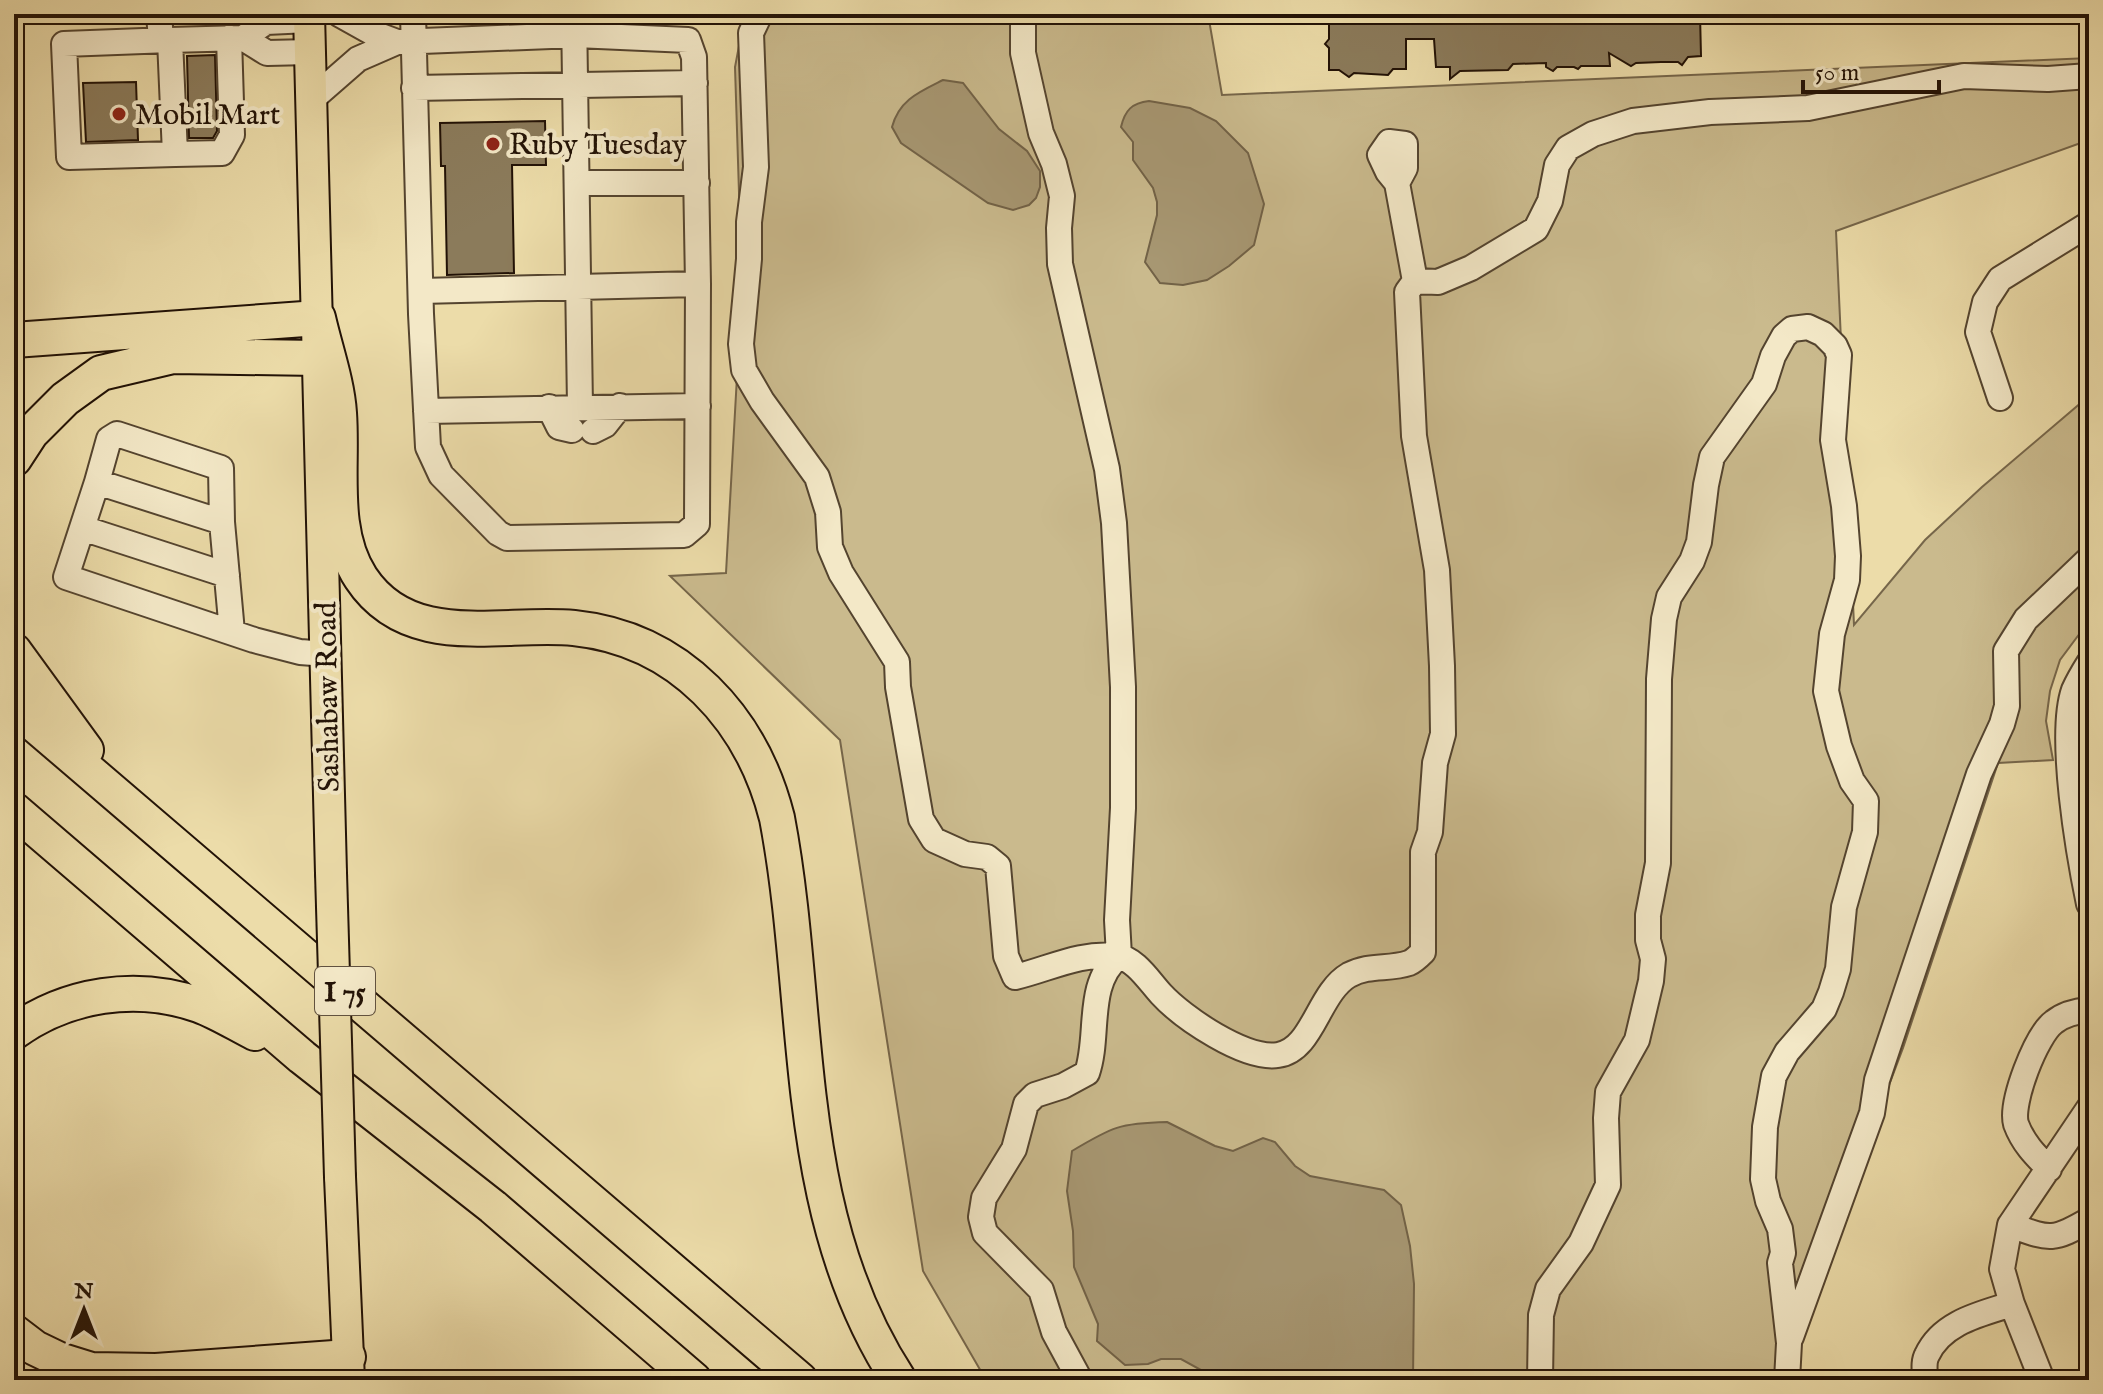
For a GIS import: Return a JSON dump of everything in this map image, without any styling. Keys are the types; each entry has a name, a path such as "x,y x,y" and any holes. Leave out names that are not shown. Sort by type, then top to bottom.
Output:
{"highway":[{"path":"14,340 318,318 339,409 344,533 354,566 379,599 406,618 436,627 564,628 623,639 656,654 694,679 720,703 748,741 765,778 780,832 813,1131 831,1227 847,1280 869,1330 899,1380"},
{"path":"14,459 31,433 65,399 101,373 173,356 318,358"},
{"path":"14,651 67,727 99,766 123,788 149,822"},
{"name":"I 75","path":"14,707 800,1380"},
{"name":"I 75","path":"14,810 302,1057 493,1207 694,1380"},
{"path":"14,1032 61,1006 92,997 143,994 201,1006 302,1057"},
{"path":"14,1332 35,1348 91,1370 348,1369"}],"main road":[{"name":"Sashabaw Road","path":"309,17 331,873 348,1369"}],"street":[{"path":"159,14 165,40 175,154"},
{"path":"339,14 365,30 405,42"},
{"path":"311,100 358,59 405,42 575,24 688,40 694,57 695,83 698,406 697,524 684,535 507,538 441,475 428,447 414,88 405,42 413,14"},
{"path":"760,14 751,33 756,167 741,344 744,370 762,401 817,477 828,512 830,547 841,573 897,662 898,687 921,819 934,840 965,854 987,857 998,866 1006,956 1015,977 1080,956 1119,956 1147,975 1163,996 1206,1030 1246,1051 1279,1055 1299,1044 1309,1033 1330,991 1348,976 1371,966 1410,963 1423,952 1423,852 1430,832 1435,763 1443,734 1442,666 1437,570 1414,436 1407,292 1415,281 1397,183"},
{"path":"1023,14 1023,53 1041,133 1054,164 1062,196 1060,264 1105,455 1114,523 1123,687 1123,808 1117,920 1119,956"},
{"path":"236,38 232,135 222,153 69,157 64,44 236,38 266,22 309,17"},
{"path":"575,24 580,406"},
{"path":"236,38 267,53 310,52"},
{"path":"1415,281 1438,282 1471,268 1536,229 1550,201 1557,165 1568,148 1593,134 1633,121 1710,112 1808,108 1964,76 2048,79 2089,76"},
{"path":"414,88 695,83"},
{"path":"578,183 697,183"},
{"path":"2000,398 1978,332 1985,302 2000,279 2089,224"},
{"path":"421,291 698,284"},
{"path":"1540,1380 1541,1315 1548,1289 1581,1243 1608,1185 1608,1092 1637,1040 1651,981 1653,959 1648,940 1648,915 1658,863 1659,679 1669,597 1692,561 1699,542 1712,457 1764,384 1773,356 1784,336 1792,329 1808,327 1823,334 1839,355 1833,440 1844,506 1848,556 1847,580 1832,634 1826,691 1839,746 1852,781 1866,801 1865,832 1844,907 1838,969 1831,992 1824,1009 1787,1052 1774,1076 1765,1127 1763,1179 1780,1229 1783,1253 1780,1263 1789,1343 1787,1380"},
{"path":"549,407 559,427 582,431 605,425 620,406"},
{"path":"426,411 698,406"},
{"path":"232,632 222,522 221,468 117,434 109,439 66,577 280,648 327,654"},
{"path":"97,482 222,522"},
{"path":"82,528 227,575"},
{"path":"1789,1343 1830,1222 1867,1127 1877,1080 1979,774 2002,724 2007,706 2006,651 2026,619 2089,559"},
{"path":"2089,663 2074,691 2069,722 2079,858 2089,904"},
{"path":"1080,1380 1054,1332 1041,1290 985,1233 981,1217 984,1198 1014,1149 1026,1104 1035,1095 1063,1086 1087,1073 1093,1057 1096,1003 1110,964 1119,956"},
{"path":"2049,1169 2025,1144 2015,1121 2016,1098 2043,1033 2054,1021 2076,1011 2089,1010"},
{"path":"2042,1380 2012,1304 2002,1269 2010,1225 2089,1108"},
{"path":"2010,1225 2039,1236 2062,1236 2089,1220"},
{"path":"1925,1380 1925,1357 1942,1333 1970,1317 2012,1304"}],"shaded area":[{"path":"745,14 1208,14 1222,95 2089,58 2089,140 1836,231 1854,625 1925,540 2089,396 2089,621 2060,660 2050,691 2046,721 2053,760 1998,763 1903,1048 1797,1330 1797,1380 986,1380 923,1271 840,740 670,576 726,573 742,287 735,67"},
{"path":"943,80 963,83 999,129 1027,151 1040,171 1040,187 1029,205 1013,210 988,203 901,143 892,127 900,110 911,98"},
{"path":"1149,101 1190,108 1216,121 1248,153 1264,204 1254,245 1207,280 1183,285 1160,283 1145,262 1157,215 1157,202 1153,188 1133,160 1133,142 1121,127 1130,108"},
{"path":"1167,1122 1215,1146 1233,1151 1263,1138 1275,1142 1295,1166 1310,1176 1384,1190 1401,1205 1414,1284 1413,1380 1219,1380 1181,1359 1125,1365 1097,1341 1098,1324 1074,1267 1067,1191 1072,1151 1117,1128"}],"building":[{"path":"1700,14 1701,56 1688,57 1682,65 1678,62 1661,62 1631,66 1609,53 1610,66 1557,67 1553,71 1546,67 1546,63 1513,64 1508,70 1460,71 1450,79 1450,67 1436,67 1434,39 1406,39 1406,69 1393,69 1388,75 1354,73 1349,77 1339,70 1329,70 1329,48 1325,44 1329,39 1329,15"},
{"path":"215,55 217,131 213,138 189,138 187,56"},
{"path":"136,82 138,140 86,142 83,83"},
{"path":"545,121 546,165 512,165 514,273 447,275 445,166 441,166 440,123"}],"place":[{"name":"Mobil Mart","path":"119,114"},
{"name":"Ruby Tuesday","path":"493,144"}]}
